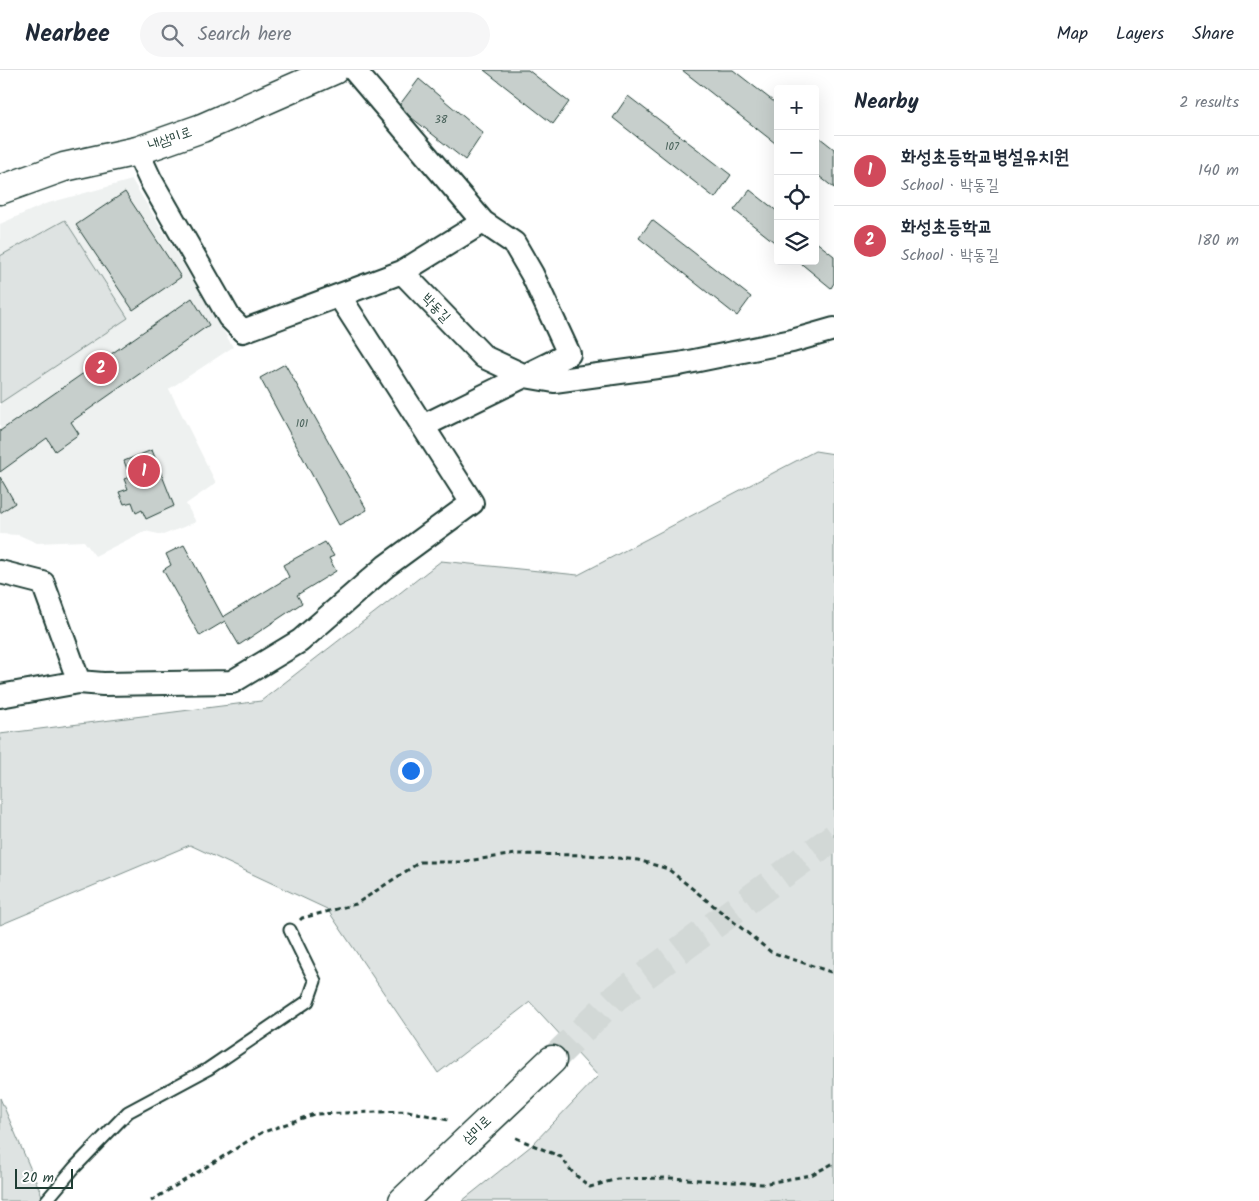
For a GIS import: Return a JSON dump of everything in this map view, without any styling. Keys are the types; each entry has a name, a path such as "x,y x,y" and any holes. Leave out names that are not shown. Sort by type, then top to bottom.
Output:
{"street":[{"name":"내삼미로","path":"0,190 64,167 136,150 202,128 334,70"},
{"path":"354,70 483,222 514,243 532,274 569,354 423,426"},
{"path":"136,150 150,179 228,317 243,330 402,272 483,222"},
{"name":"박동길","path":"402,272 484,357 525,376 554,381 679,364 792,341 834,329"},
{"path":"0,696 79,682 103,684 232,682 300,641 386,566 472,503 340,296"},
{"path":"0,572 43,584 79,682"},
{"name":"삼미로","path":"403,1201 552,1060"}],"lane":[{"path":"46,1201 74,1168 128,1112 208,1069 308,1001 315,980 290,930"}],"path":[{"path":"290,930 302,918 356,904 420,862 460,862 516,854 588,855 638,860 668,869 771,952 834,973"},
{"path":"151,1201 261,1133 314,1114 408,1111 448,1120"},
{"path":"516,1138 561,1157 573,1173 590,1187 617,1180 671,1178 762,1184 811,1176 834,1163"}],"shaded area":[{"path":"132,180 233,347 169,389 216,483 186,504 196,522 163,535 145,531 95,556 84,541 37,543 19,535 0,534 0,224 45,204"},
{"path":"65,220 128,318 0,403 0,256"},
{"path":"815,451 834,454 834,1201 462,1201 531,1146 598,1076 530,1002 438,1073 327,909 190,845 0,925 0,734 261,701 441,561 578,575"},
{"path":"0,1098 44,1200 43,1201 0,1201"}],"building":[{"path":"484,70 528,70 569,102 553,124"},
{"path":"682,70 733,70 774,102 774,142"},
{"path":"419,79 483,133 465,160 398,107"},
{"path":"628,96 731,175 715,198 613,118"},
{"path":"819,137 834,149 834,188 819,176"},
{"path":"750,190 774,209 774,242 734,210"},
{"path":"125,192 181,277 133,310 76,225"},
{"path":"652,220 751,297 737,316 639,238"},
{"path":"819,244 834,256 834,283 831,288 803,265 819,265"},
{"path":"192,298 209,325 71,422 79,434 55,451 47,438 0,472 0,431"},
{"path":"285,364 367,510 339,525 260,378"},
{"path":"152,450 174,506 146,519 142,510 136,513 132,502 124,504 119,492 128,489 124,479 130,477 124,461"},
{"path":"0,477 15,503 0,513"},
{"path":"325,542 334,556 329,558 336,571 297,595 302,603 239,645 225,621 200,636 163,570 171,565 166,554 184,545 223,617 289,577 283,565"}],"tunnel":[{"path":"552,1060 616,997 834,837"}],"place":[{"name":"화성초등학교","path":"101,368"},
{"name":"화성초등학교병설유치원","path":"144,471"}]}
